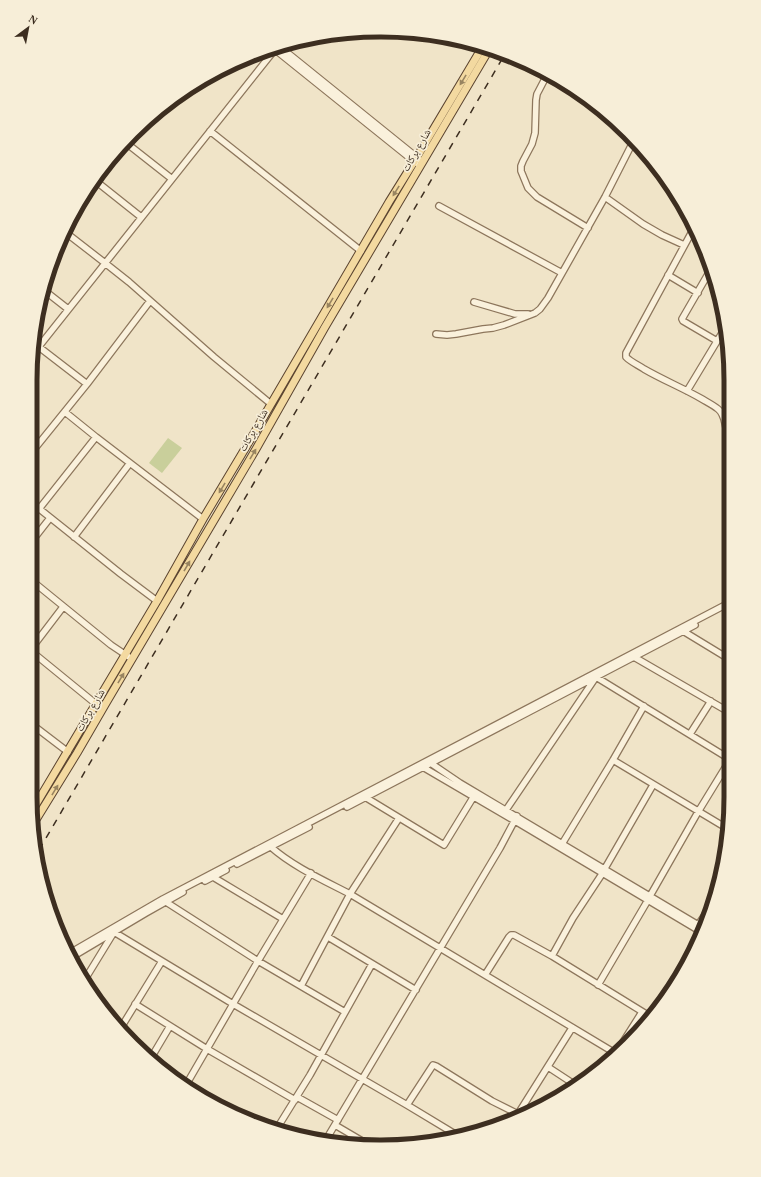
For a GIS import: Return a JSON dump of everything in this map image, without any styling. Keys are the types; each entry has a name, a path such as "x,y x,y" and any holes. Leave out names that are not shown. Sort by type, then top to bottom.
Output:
{"main road":[{"name":"شارع بركات","path":"38,817 77,754 256,448 480,52"},
{"name":"شارع بركات","path":"37,800 68,752 157,601 203,519 362,251 389,202 418,162 486,54"}],"street":[{"path":"281,52 418,162"},
{"path":"87,384 39,347 271,55"},
{"path":"545,79 537,94 535,133 532,144 521,166 521,171 528,188 537,197 588,228"},
{"path":"210,131 362,251"},
{"path":"130,146 172,179"},
{"path":"436,334 447,335 483,328 493,328 504,325 540,309 588,228 631,146"},
{"path":"99,184 141,217"},
{"path":"605,197 643,224 684,245"},
{"path":"439,206 562,273"},
{"path":"691,234 684,245 626,353 626,357 717,408 724,417"},
{"path":"69,235 105,263 271,404"},
{"path":"668,275 698,293"},
{"path":"707,275 682,319 717,341"},
{"path":"49,294 68,309"},
{"path":"37,446 87,384 150,301"},
{"path":"474,302 515,314 530,314"},
{"path":"688,391 721,335"},
{"path":"65,412 130,464 203,519"},
{"path":"96,437 39,509 120,574 157,601"},
{"path":"74,537 130,464"},
{"path":"37,535 50,518"},
{"path":"37,585 132,659"},
{"path":"37,642 63,606"},
{"path":"429,762 724,606"},
{"path":"76,955 163,899 596,677 724,610"},
{"path":"683,631 724,656"},
{"path":"37,655 96,704"},
{"path":"634,657 724,708"},
{"path":"596,677 724,755"},
{"path":"506,810 596,677"},
{"path":"690,734 711,701"},
{"path":"562,844 644,706"},
{"path":"37,728 68,752"},
{"path":"613,760 722,826"},
{"path":"429,762 603,872 698,925 701,921"},
{"path":"421,766 562,844 603,872"},
{"path":"74,951 114,932 166,902 421,766"},
{"path":"598,985 724,770"},
{"path":"552,956 573,918 603,872 653,785"},
{"path":"365,797 444,845 474,796"},
{"path":"301,986 350,894 399,818"},
{"path":"329,1136 416,990 516,818"},
{"path":"271,847 311,873 350,894 611,1051"},
{"path":"188,1081 311,873"},
{"path":"213,877 283,919"},
{"path":"649,898 697,930"},
{"path":"166,902 258,962 345,1012"},
{"path":"114,932 321,1056 407,1105 448,1133"},
{"path":"88,975 114,932"},
{"path":"485,975 511,935 514,935 552,956 646,1014"},
{"path":"328,937 416,990"},
{"path":"123,1024 162,961"},
{"path":"279,1125 321,1056 372,964"},
{"path":"135,1004 207,1049 296,1098 360,1139"},
{"path":"628,1034 642,1012"},
{"path":"153,1054 170,1026"},
{"path":"520,1110 572,1028"},
{"path":"407,1105 433,1065 492,1101 515,1113"},
{"path":"548,1067 571,1082"}],"green space":[{"path":"168,438 182,448 162,473 149,463"}],"railway":[{"path":"41,847 502,59"}]}
